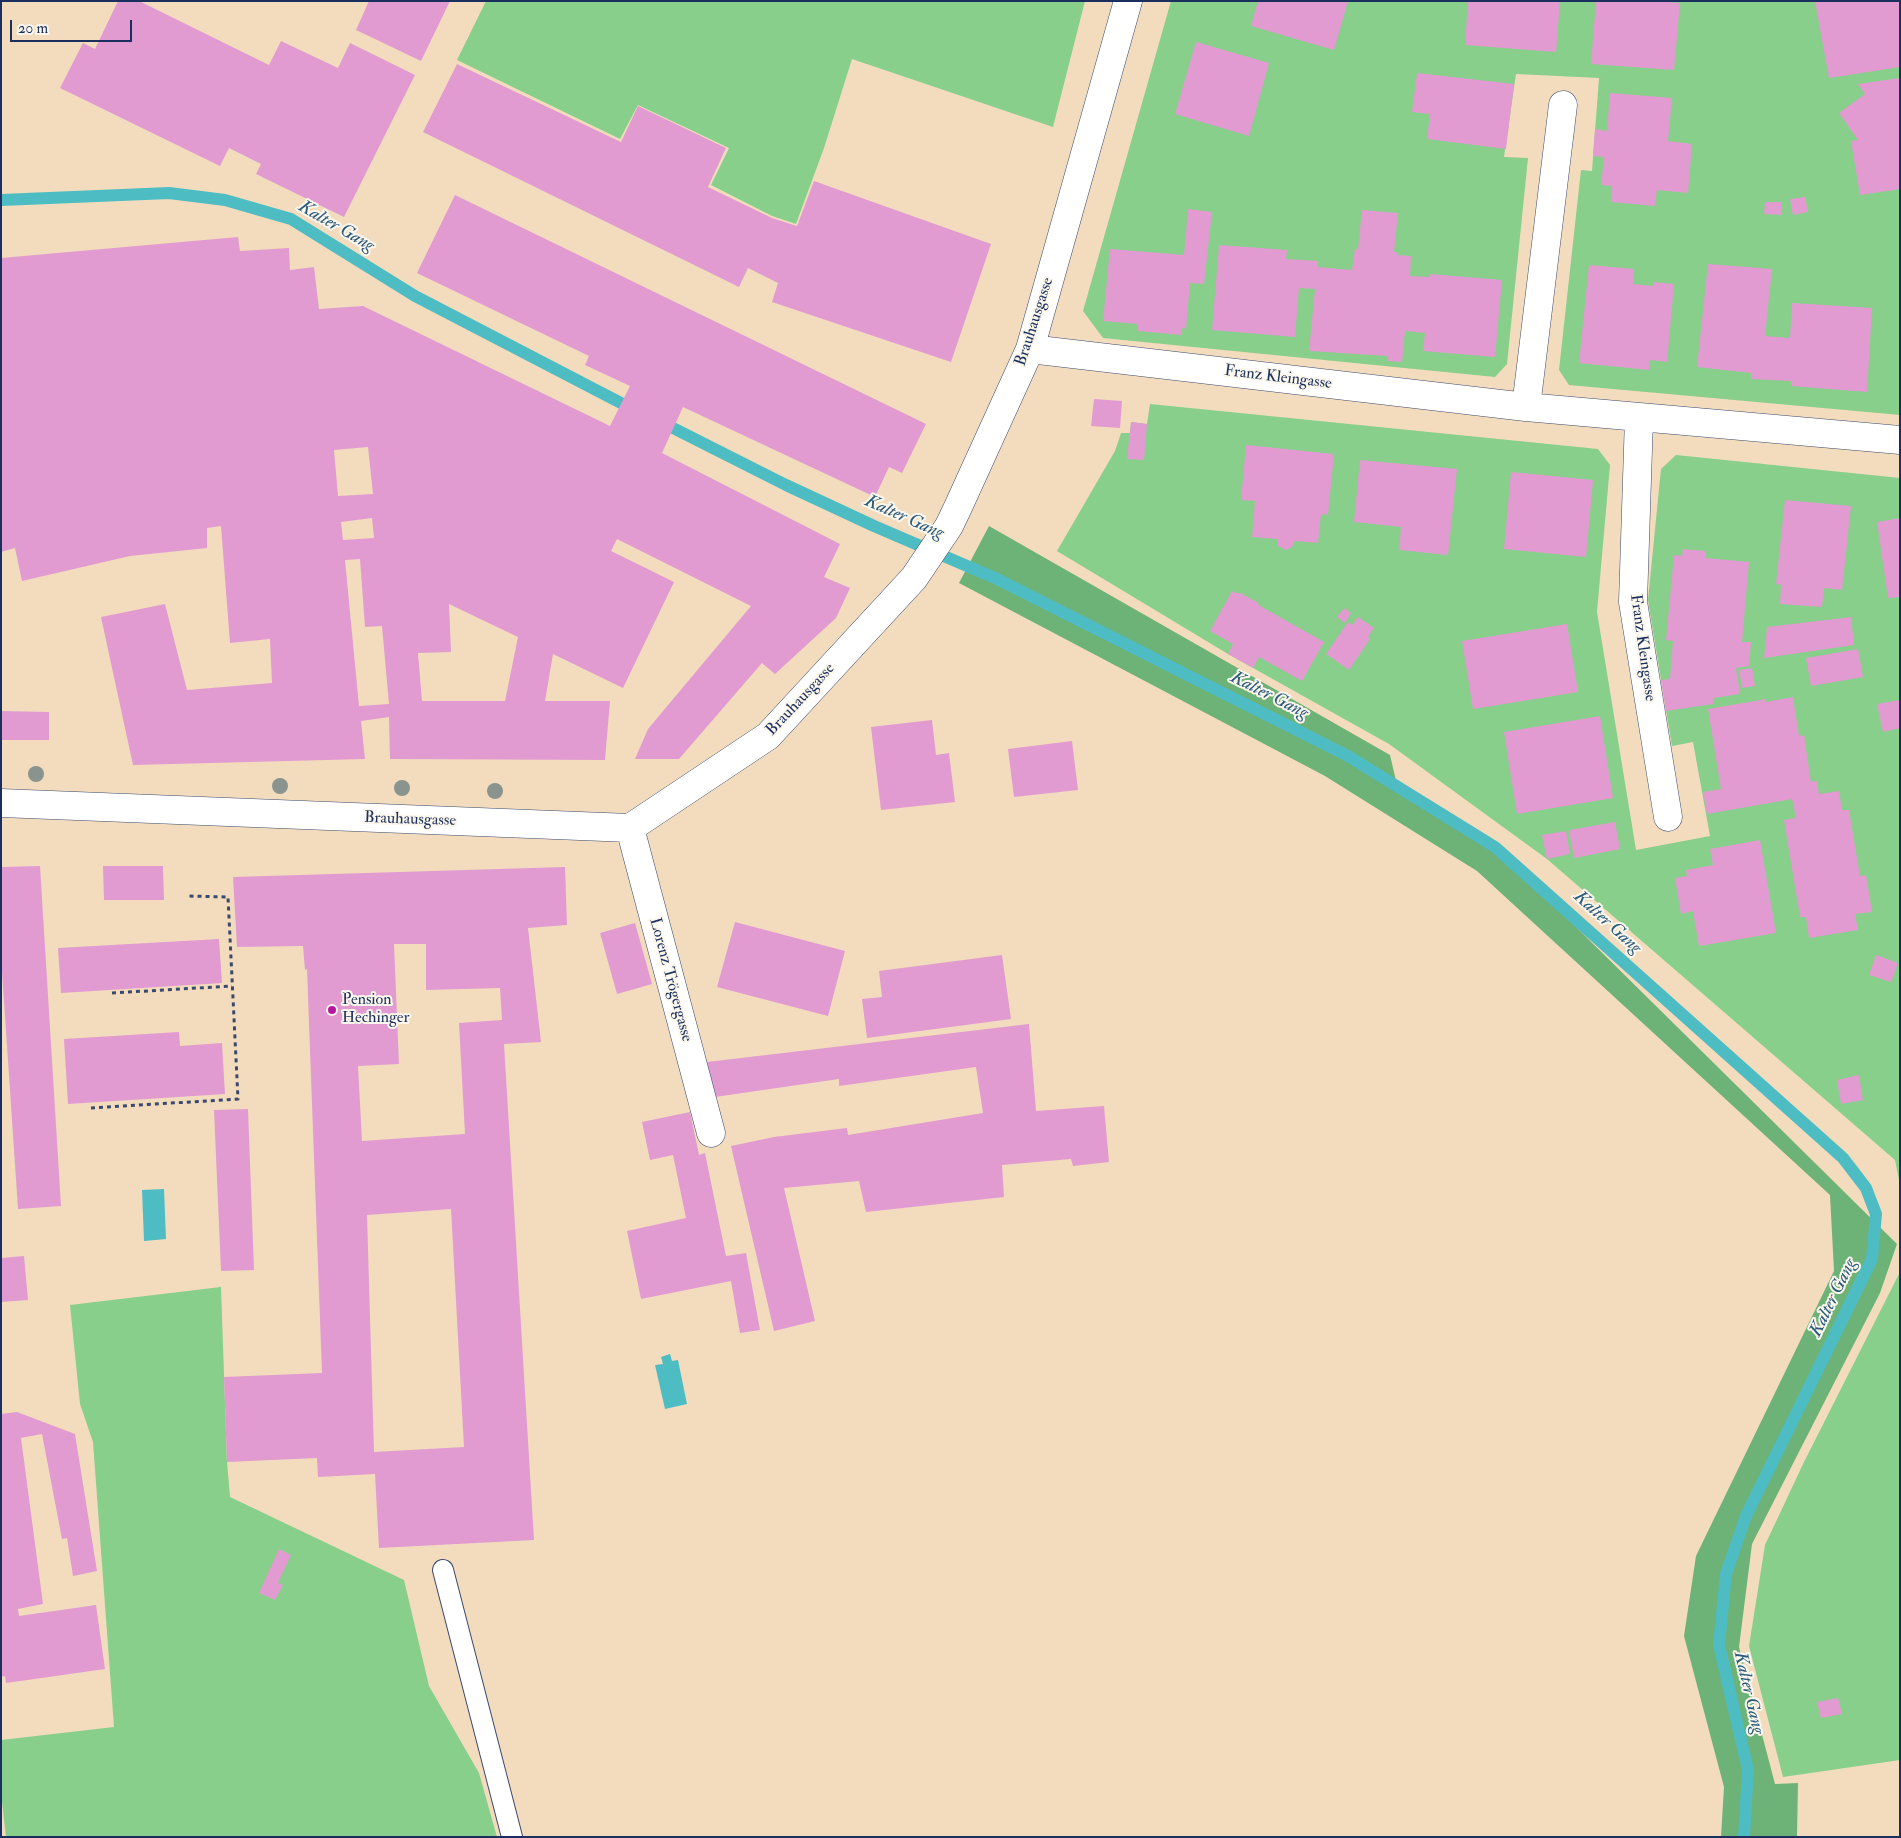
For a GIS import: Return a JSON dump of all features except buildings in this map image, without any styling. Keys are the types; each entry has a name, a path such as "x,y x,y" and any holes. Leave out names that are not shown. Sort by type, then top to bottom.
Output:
{"street":[{"name":"Brauhausgasse","path":"1,803 630,828 768,736 914,578 948,526 1030,349 1128,1"},
{"path":"1526,407 1563,105"},
{"name":"Franz Kleingasse","path":"1030,349 1526,407 1900,440"},
{"name":"Franz Kleingasse","path":"1638,418 1633,602 1668,817"},
{"name":"Lorenz Trögergasse","path":"630,828 711,1133"}],"lane":[{"path":"442,1570 512,1837"}],"path":[{"path":"91,1108 238,1099 228,897 186,896"},
{"path":"112,992 232,986"}],"green space":[{"path":"486,1 1085,1 1053,127 852,59 824,148 796,224 772,216 711,185 729,148 638,105 620,139 457,60"},
{"path":"1171,1 1900,1 1900,415 1569,385 1559,370 1581,170 1592,171 1599,78 1516,74 1504,157 1528,158 1507,364 1495,377 1103,338 1083,311"},
{"path":"1150,404 1598,449 1610,465 1597,612 1636,850 1710,836 1693,742 1672,746 1648,600 1661,469 1676,455 1900,478 1900,1185 1895,1160 1547,859 1389,744 1228,654 1057,551 1115,451 1121,433 1130,433 1131,422 1147,424"},
{"path":"989,526 1390,755 1397,785 1495,847 1897,1244 1880,1293 1752,1544 1739,1647 1775,1784 1798,1783 1797,1837 1721,1837 1724,1787 1684,1636 1696,1556 1834,1271 1830,1195 1477,871 1325,776 959,583"},
{"path":"1900,1272 1900,1760 1783,1777 1749,1646 1765,1545 1804,1462"},
{"path":"221,1287 230,1497 404,1580 429,1686 479,1773 497,1837 6,1837 1,1793 1,1740 114,1727 93,1442 80,1404 70,1305"}],"water":[{"path":"164,1189 166,1239 144,1241 142,1190"},
{"path":"670,1354 672,1361 678,1360 687,1404 665,1409 655,1365 663,1364 661,1357"}],"waterway":[{"name":"Kalter Gang","path":"1,200 169,193 225,200 291,219 415,296 621,403"},
{"name":"Kalter Gang","path":"673,428 786,485 874,526 995,578 1348,756 1495,847 1843,1158 1866,1188 1876,1214 1872,1259 1746,1516 1726,1574 1719,1645 1748,1770 1744,1837"}],"place":[{"name":"Pension Hechinger","path":"332,1010"}]}
